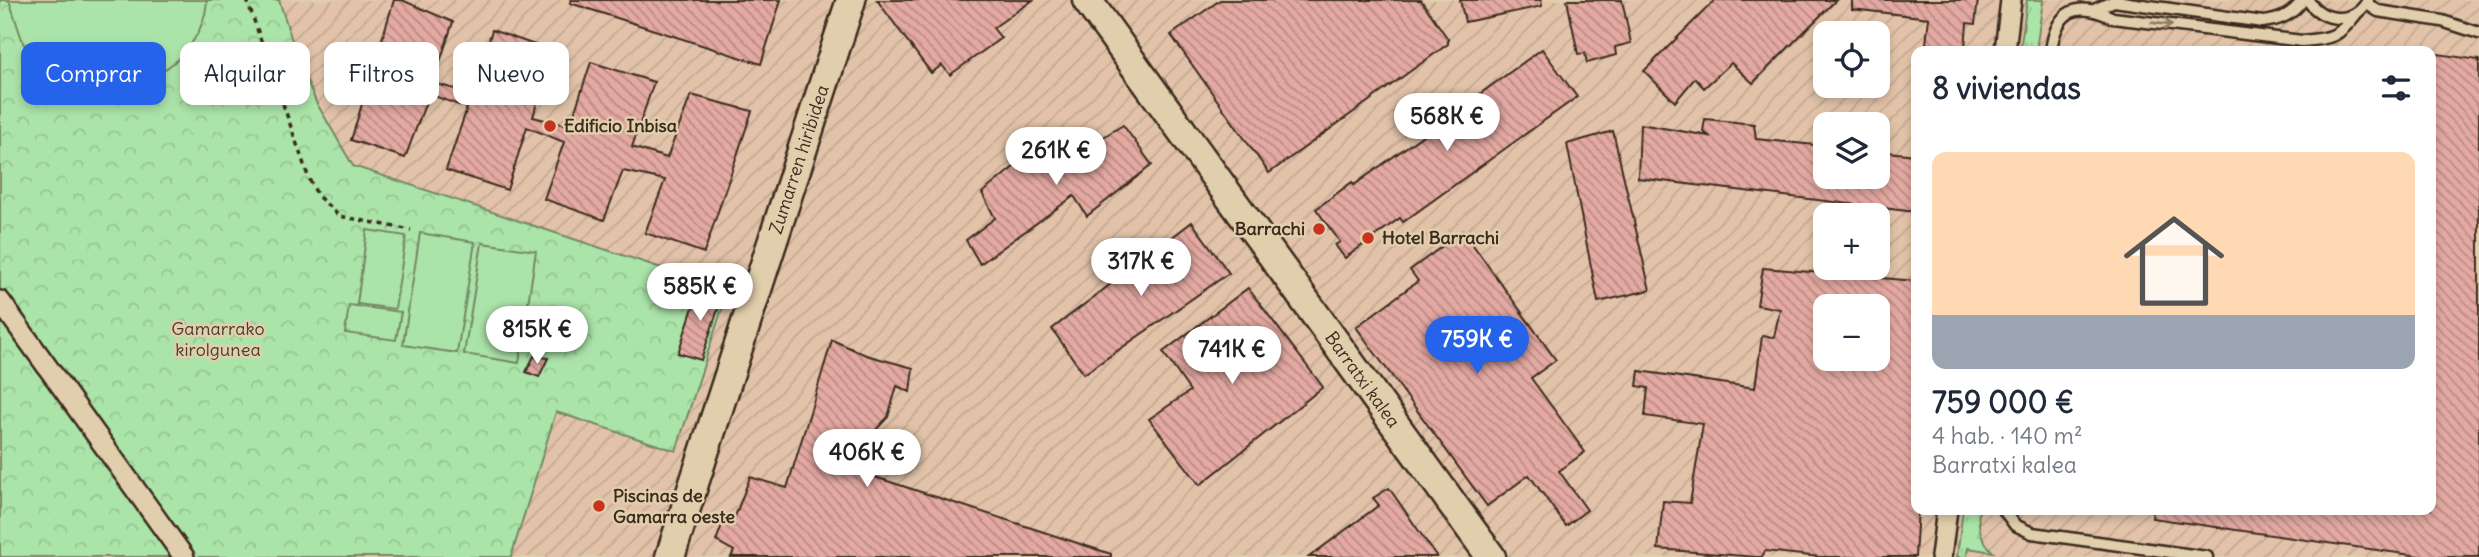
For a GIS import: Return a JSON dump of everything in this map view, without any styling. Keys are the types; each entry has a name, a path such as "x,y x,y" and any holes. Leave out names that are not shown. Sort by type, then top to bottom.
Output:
{"street":[{"name":"Zumarren hiribidea","path":"670,557 850,0"},
{"name":"Barratxi kalea","path":"1087,0 1491,557"},
{"path":"2006,46 2011,0"},
{"path":"0,301 184,557"},
{"path":"1941,557 1946,515"}],"lane":[{"path":"2051,46 2053,31 2064,16 2075,9 2096,9 2114,1 2263,22 2287,15 2303,0"},
{"path":"2308,0 2314,9 2326,17 2341,19 2356,14"},
{"path":"2096,9 2113,18 2302,41 2330,38 2344,30 2368,2 2378,11 2442,21 2479,33"},
{"path":"2008,515 2015,525 2032,533 2207,557"}],"path":[{"path":"247,0 309,179 318,196 340,216 411,230"}],"shaded area":[{"path":"279,0 2479,0 2479,557 511,557 556,412 728,290 352,166 310,88 310,42 293,42"}],"green space":[{"name":"Gamarrako kirolgunea","path":"0,0 279,0 293,42 180,42 180,105 310,105 310,88 353,166 728,290 676,451 556,412 511,557 0,557"},
{"path":"9,0 207,0 202,24 192,42 180,42 180,56 166,68 166,42 23,42"},
{"path":"2027,0 2043,0 2037,46 2021,46"},
{"path":"367,230 406,236 395,309 357,304"},
{"path":"420,233 475,242 457,353 403,345"},
{"path":"482,243 536,251 519,363 464,354"},
{"path":"349,305 401,312 396,340 345,333"},
{"path":"1962,515 1979,515 1981,533 1993,552 1968,548 1967,557 1957,557"}],"building":[{"name":"Edificio Inbisa","path":"394,0 402,0 453,22 439,65 439,42 381,42"},
{"path":"571,0 781,0 761,64 570,3"},
{"path":"877,0 1033,0 993,28 1001,38 950,75 942,65 931,73"},
{"path":"1220,0 1421,0 1448,39 1448,44 1269,173 1171,35"},
{"path":"1460,0 1541,0 1542,6 1465,22"},
{"path":"1567,0 1622,0 1631,43 1615,47 1616,55 1587,63 1585,53 1578,54"},
{"path":"1715,0 1836,0 1753,83 1731,63 1704,88 1695,78 1675,102 1644,71"},
{"path":"1852,0 1978,0 1975,24 1967,23 1965,46 1926,44 1929,18 1852,9"},
{"name":"Edificio Inbisa","path":"492,30 526,42 488,42"},
{"path":"1542,49 1577,97 1403,222 1400,218 1345,258 1335,245 1340,242 1316,209 1352,182 1354,185"},
{"path":"2436,54 2479,60 2479,557 2426,557 2152,518 2152,515 2436,515"},
{"name":"Edificio Inbisa","path":"591,62 654,82 632,147 667,158 691,95 752,111 704,253 645,233 665,180 623,171 604,220 544,199 564,142 527,127 507,190 446,170 467,108 459,105 536,105 533,117 570,126"},
{"name":"Edificio Inbisa","path":"439,85 453,88 453,103 439,98"},
{"name":"Edificio Inbisa","path":"362,105 425,105 405,158 351,140"},
{"path":"1705,119 1754,124 1756,139 1813,145 1813,189 1890,189 1890,152 1911,154 1911,211 1890,209 1890,203 1842,203 1638,178 1640,124 1709,136 1703,131"},
{"path":"1123,125 1152,165 1087,216 1074,196 980,264 966,240 995,218 982,193 1044,142 1061,163"},
{"path":"1613,131 1650,290 1598,302 1567,144"},
{"path":"1192,222 1229,273 1084,374 1052,329"},
{"path":"1463,231 1556,360 1531,378 1585,452 1559,471 1587,510 1566,526 1529,475 1487,506 1356,327 1418,281 1410,270"},
{"path":"1763,268 1813,272 1813,280 1911,281 1911,515 1918,515 1915,557 1820,557 1765,551 1762,557 1756,557 1658,549 1663,501 1690,503 1703,424 1645,416 1648,388 1637,386 1639,371 1755,388 1762,336 1774,337 1780,309 1757,305"},
{"path":"700,286 723,294 701,360 678,353"},
{"path":"1248,288 1323,387 1200,485 1149,419 1190,391 1163,352"},
{"path":"832,340 866,355 913,368 910,392 897,386 888,417 874,432 869,475 1111,554 1111,557 731,557 734,551 716,541 725,517 734,519 750,477 787,488"},
{"path":"534,356 548,358 539,377 526,372"},
{"path":"1389,488 1437,557 1309,557 1379,505 1373,498"}],"place":[{"name":"Edificio Inbisa","path":"550,126"},
{"name":"Barrachi","path":"1319,229"},
{"name":"Hotel Barrachi","path":"1368,238"},
{"name":"Piscinas de Gamarra oeste","path":"599,506"}]}
